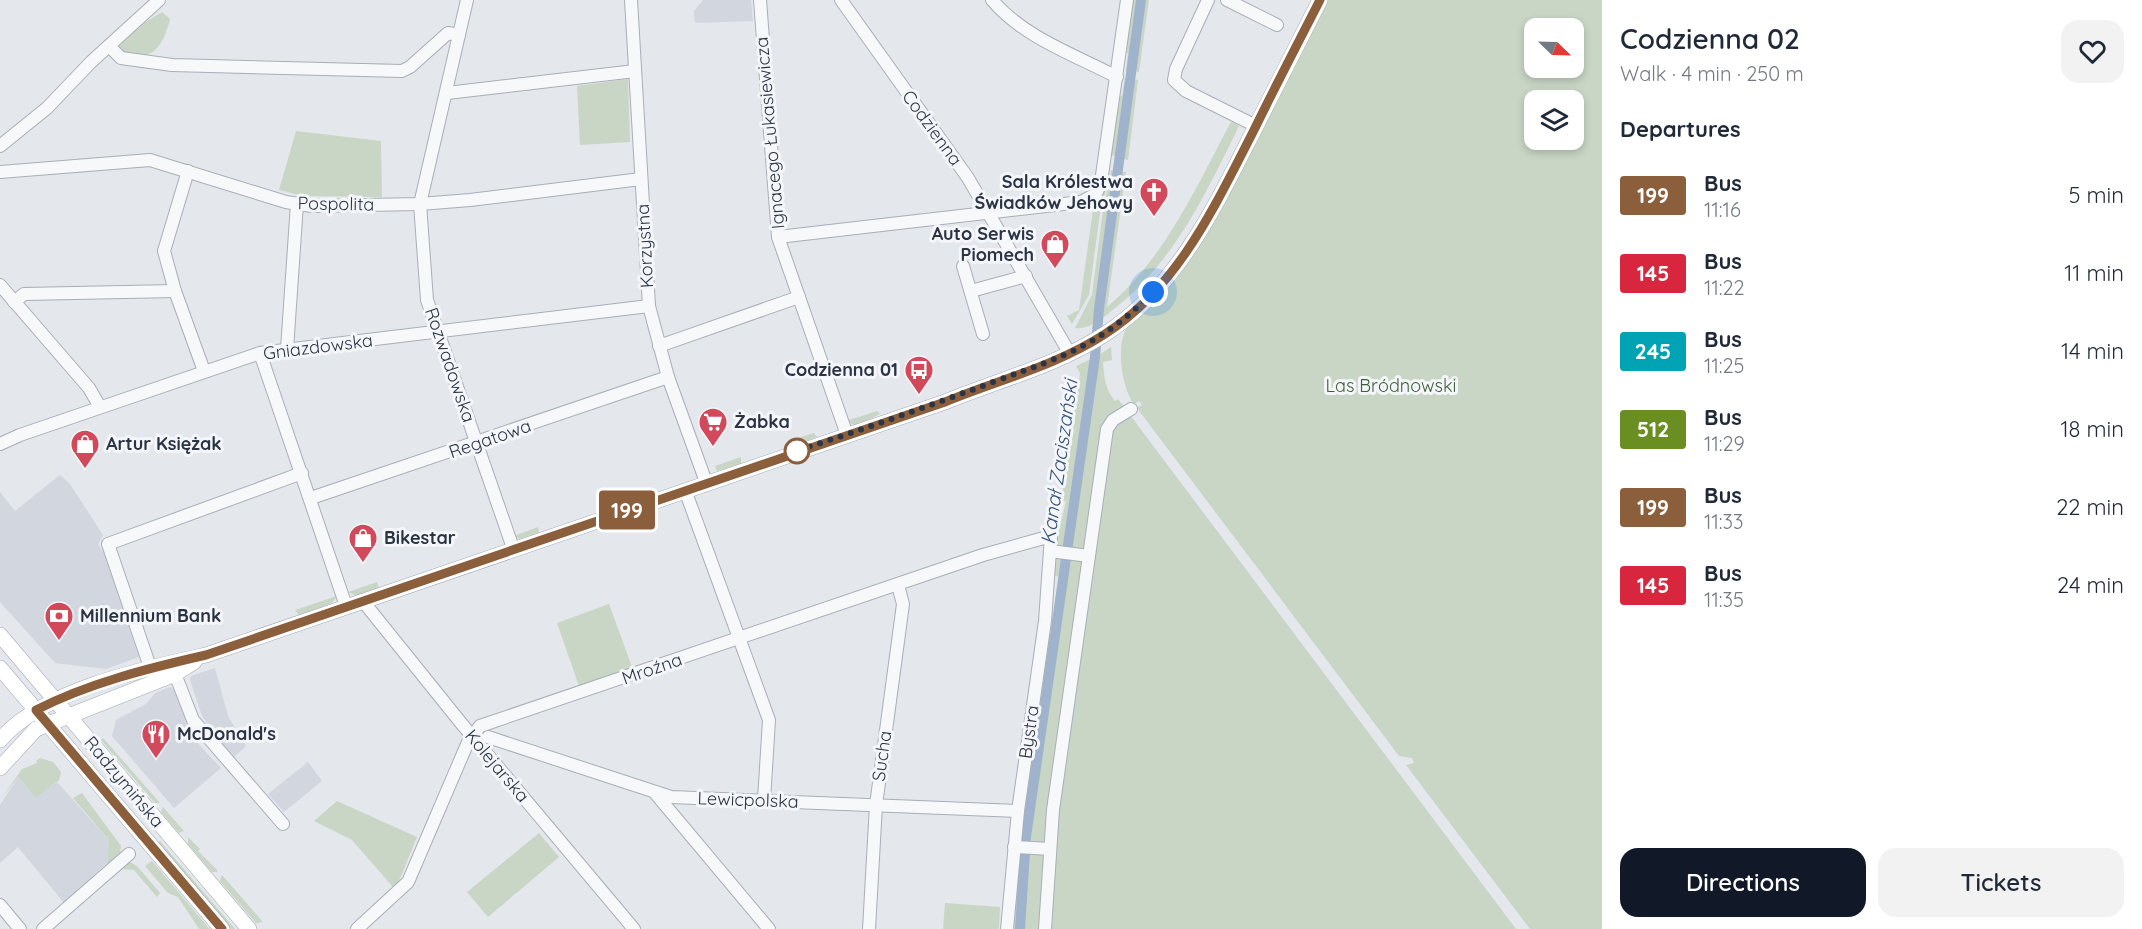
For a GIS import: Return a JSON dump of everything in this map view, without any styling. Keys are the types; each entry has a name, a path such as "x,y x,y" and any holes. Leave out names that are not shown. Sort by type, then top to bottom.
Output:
{"main road":[{"path":"0,740 21,718 55,700 150,668 206,655 945,402 1084,347 1102,336 1137,308 1186,253 1205,224 1320,0"},
{"name":"Radzymińska","path":"0,635 249,929"},
{"path":"0,768 29,734 48,723 175,674 206,655"},
{"name":"Radzymińska","path":"0,668 222,929"}],"street":[{"path":"0,146 47,108 159,0"},
{"name":"Rozwadowska","path":"466,0 447,93 420,204 427,300 513,549"},
{"name":"Korzystna","path":"631,0 649,306 668,377 706,483"},
{"name":"Ignacego Łukasiewicza","path":"760,0 778,237 847,435"},
{"name":"Codzienna","path":"841,0 968,178 991,214 1070,354"},
{"path":"992,0 1013,20 1039,37 1117,77"},
{"path":"778,237 991,214 1086,201 1099,187 1102,173 1127,0"},
{"path":"1208,0 1176,69 1174,80 1186,91 1256,126"},
{"path":"1227,0 1277,25"},
{"path":"109,46 121,58 171,65 402,71 410,67 448,33 459,35"},
{"path":"447,93 635,72"},
{"name":"Pospolita","path":"0,172 144,160 297,204 420,204 641,179"},
{"path":"188,171 165,251 175,291 204,371"},
{"path":"287,349 297,204"},
{"path":"963,266 983,334"},
{"path":"971,291 1026,276"},
{"path":"0,285 89,388 100,407"},
{"path":"14,302 24,294 175,291"},
{"path":"659,346 799,297"},
{"name":"Gniazdowska","path":"0,444 100,407 260,353 649,306"},
{"path":"260,353 346,606"},
{"name":"Regatowa","path":"311,498 668,377"},
{"path":"1045,929 1053,810 1108,428 1113,420 1131,409"},
{"path":"150,668 108,544 302,473"},
{"path":"685,490 769,720 764,800"},
{"name":"Mroźna","path":"471,735 480,726 1041,536 1052,536"},
{"name":"Bystra","path":"1007,929 1017,847 1018,811 1055,552 1052,536"},
{"path":"1055,552 1089,556"},
{"name":"Sucha","path":"869,929 876,805 903,604 898,585"},
{"name":"Kolejarska","path":"362,600 471,735 634,929"},
{"path":"175,674 193,720 283,824"},
{"path":"357,929 408,882 471,735"},
{"name":"Lewicpolska","path":"488,737 671,797 1018,811"},
{"path":"655,793 768,929"},
{"path":"1017,847 1050,849"},
{"path":"43,929 129,854"},
{"path":"0,905 20,929"}],"shaded area":[{"path":"703,0 751,0 753,21 695,23 694,11"},
{"path":"60,475 70,484 103,535 98,544 106,557 139,657 106,669 55,663 0,602 0,492 15,511"},
{"path":"215,668 228,716 246,746 234,757 232,753 229,755 202,716 190,680 191,676"},
{"path":"170,687 174,690 188,721 185,730 221,768 174,808 112,736 116,720 146,704 155,693"},
{"path":"308,762 322,781 284,812 268,794"},
{"path":"18,777 36,798 57,782 109,840 107,863 64,903 18,847 0,863 0,805"}],"green space":[{"path":"1132,0 1149,0 1139,72 1126,70 1128,53 1125,52"},
{"name":"Las Bródnowski","path":"1327,0 1602,0 1602,929 1530,929 1406,765 1414,763 1412,758 1399,756 1137,408 1142,405 1139,401 1134,404 1126,388 1121,357 1123,337 1132,321 1156,299"},
{"path":"162,12 170,19 160,45 141,56 121,51 118,47 144,23"},
{"path":"1125,78 1138,80 1128,160 1111,155 1119,96 1122,96"},
{"path":"628,79 630,142 580,145 577,86"},
{"path":"1231,122 1239,126 1201,201 1172,247 1155,269 1115,308 1091,325 1075,328 1092,295 1103,210 1111,170 1126,172 1107,307 1128,287 1163,244 1192,197"},
{"path":"296,131 381,141 382,197 303,196 279,190"},
{"path":"1107,186 1100,213 1089,295 1072,324 1067,316 1079,310 1093,210 1089,207"},
{"path":"1111,347 1112,360 1103,362 1106,383 1115,401 1118,399 1516,929 1022,929 1027,837 1097,356"},
{"path":"1093,358 1065,550 1055,548 1066,501 1061,501 1080,373 1076,366"},
{"path":"877,411 880,414 856,426 846,421"},
{"path":"814,433 817,437 787,448 787,442"},
{"path":"741,457 741,464 717,471 715,466"},
{"path":"538,527 539,533 520,539 514,536"},
{"path":"1054,556 1064,557 1023,844 1019,844 1046,635 1052,636 1060,577 1051,575"},
{"path":"377,582 379,588 357,596 348,592"},
{"path":"337,596 332,603 299,615 295,610"},
{"path":"609,604 632,667 579,686 557,623"},
{"path":"103,738 160,803 155,803 101,740"},
{"path":"40,758 53,762 61,772 59,780 36,798 18,777 1,799 22,769 37,763 36,761"},
{"path":"82,793 121,846 120,854 107,866 109,840 73,798"},
{"path":"337,801 417,837 399,881 393,887 352,840 314,821"},
{"path":"163,807 184,831 179,833 161,812"},
{"path":"539,833 559,857 488,917 467,892"},
{"path":"188,837 217,872 212,872 188,844"},
{"path":"160,841 235,929 231,929 158,843"},
{"path":"1018,851 1023,851 1019,929 1011,929"},
{"path":"152,861 210,929 199,929 178,897 168,893 145,866"},
{"path":"130,862 137,866 160,893 157,897 134,870 122,869 101,887 126,863"},
{"path":"222,875 263,922 256,923 220,881"},
{"path":"945,903 1000,907 999,929 943,929"}],"waterway":[{"name":"Kanał Zaciszański","path":"1020,929 1026,837 1095,357 1099,309 1141,0"}],"bus line":[{"name":"199","path":"222,929 36,710 55,700 98,685 150,668 206,655 793,452 945,402 1050,363 1084,347 1125,320 1170,273 1201,231 1320,0"}],"place":[{"name":"Sala Królestwa Świadków Jehowy","path":"1154,218"},
{"name":"Auto Serwis Piomech","path":"1055,270"},
{"name":"Codzienna 01","path":"919,396"},
{"name":"Żabka","path":"713,448"},
{"name":"Artur Księżak","path":"85,470"},
{"name":"Bikestar","path":"363,564"},
{"name":"Millennium Bank","path":"59,642"},
{"name":"McDonald's","path":"156,760"}],"route":[{"path":"797,451 793,452 945,402 1050,363 1084,347 1111,330 1125,320 1153,292"}]}
